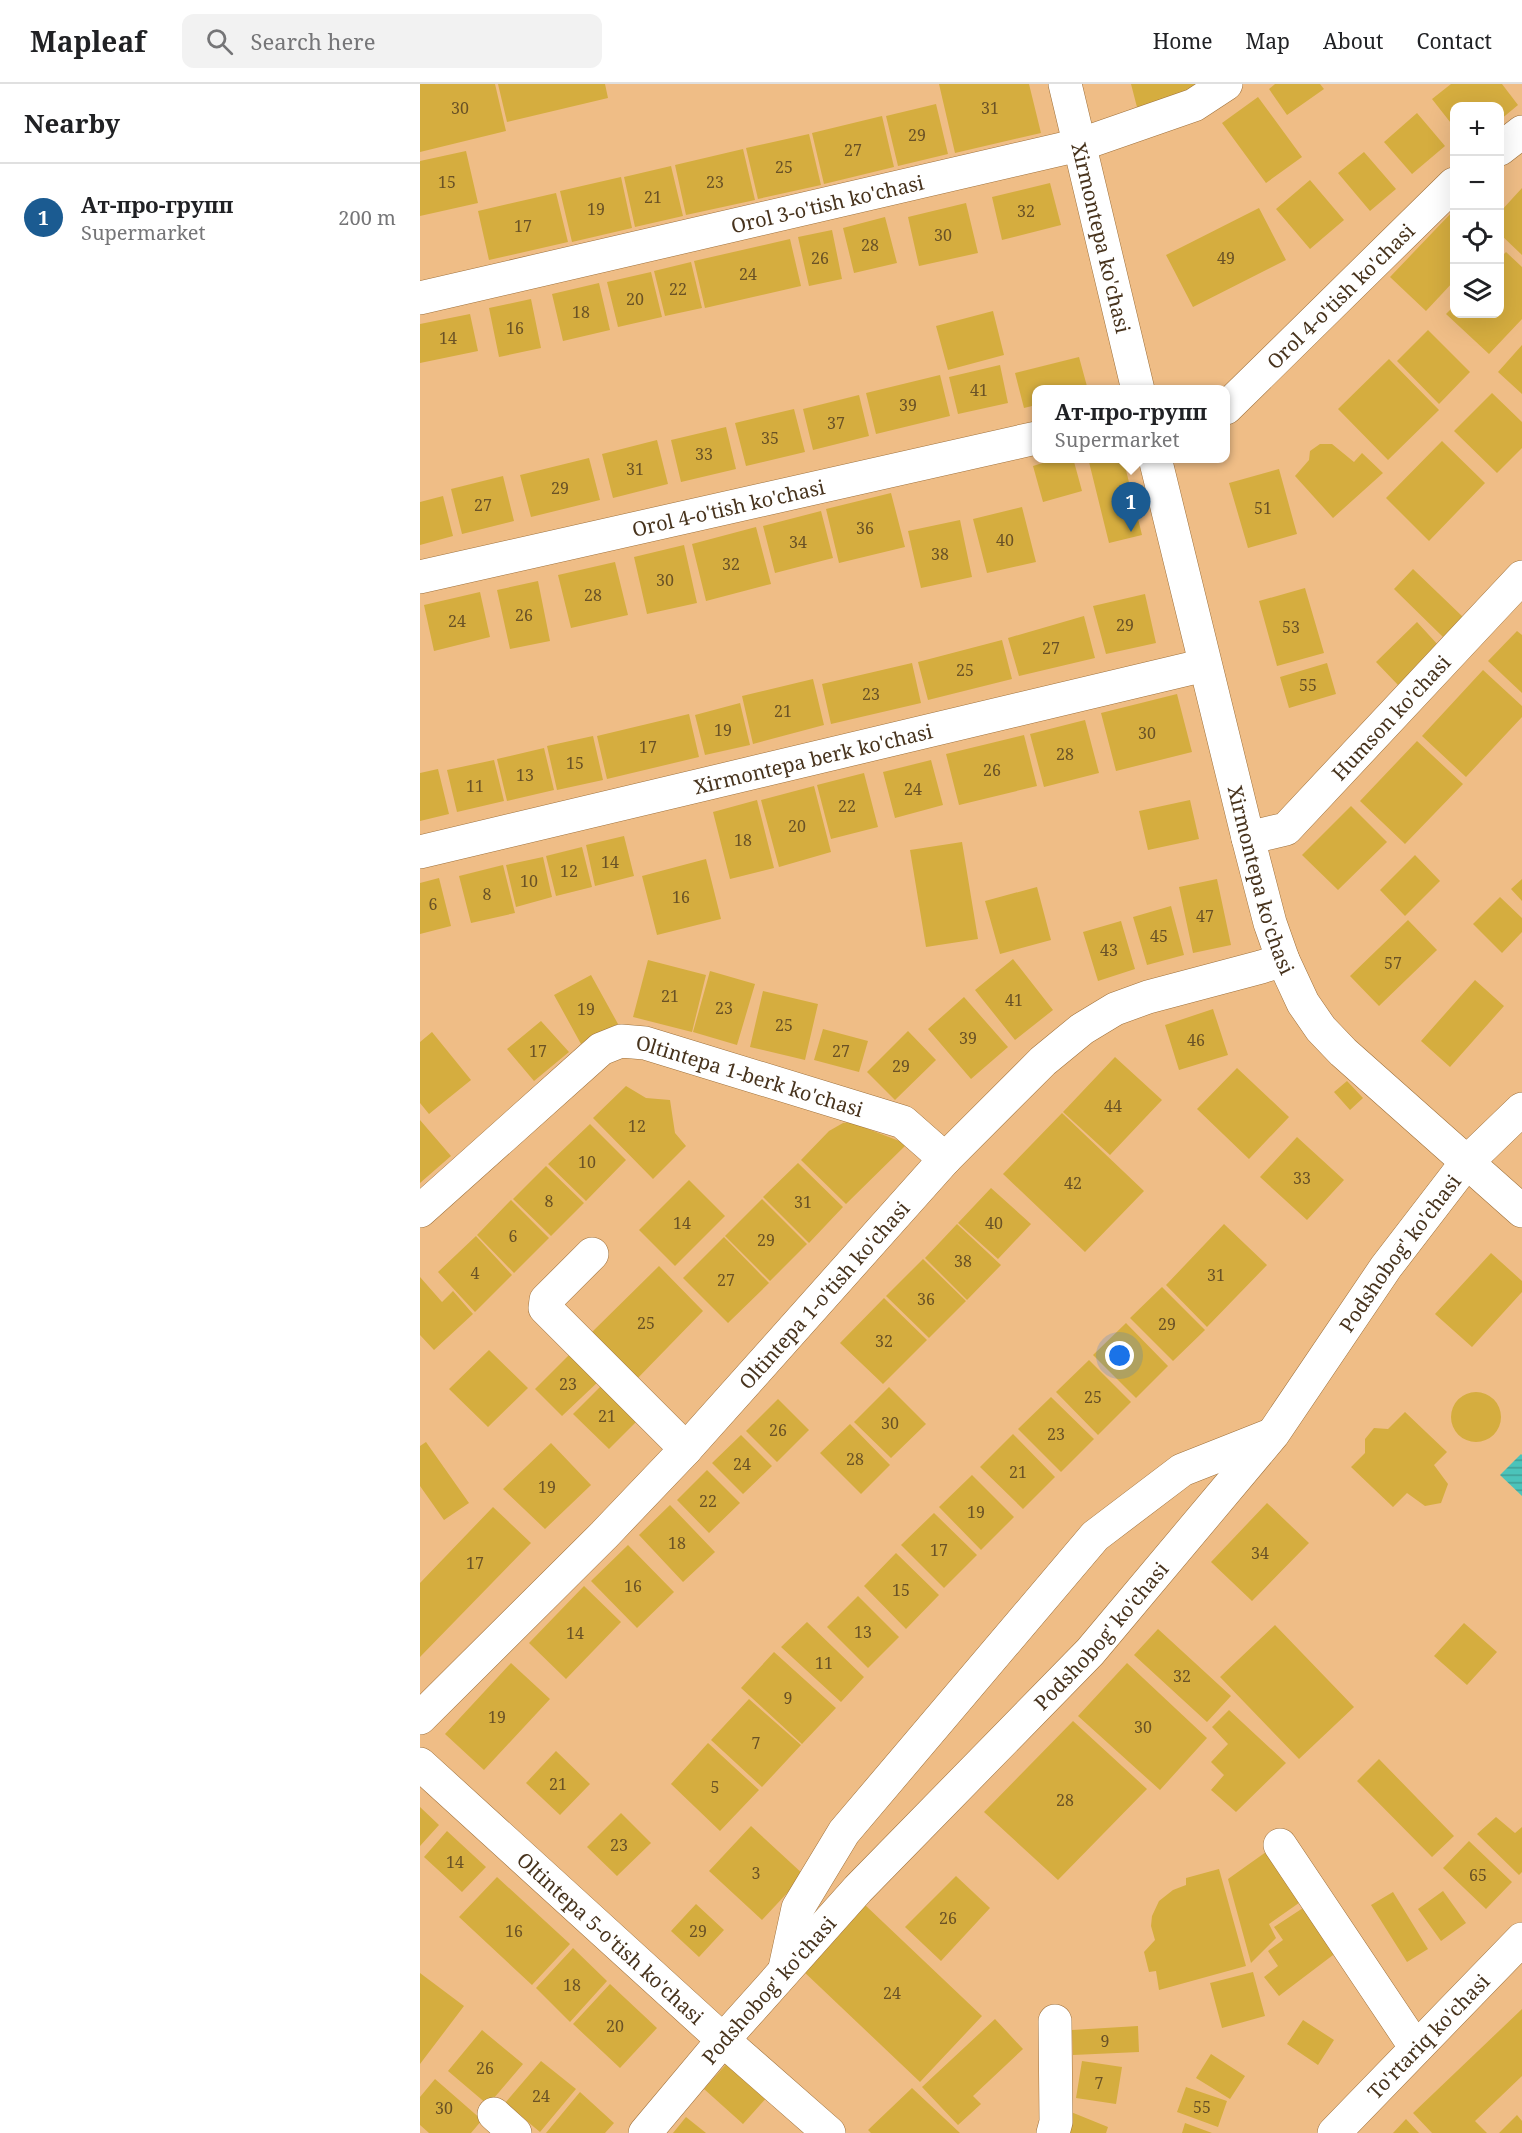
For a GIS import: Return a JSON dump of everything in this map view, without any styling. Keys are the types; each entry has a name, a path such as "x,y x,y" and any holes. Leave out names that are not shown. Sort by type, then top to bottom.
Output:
{"street":[{"name":"Xirmontepa ko'chasi","path":"1065,84 1137,385"},
{"name":"Orol 3-o'tish ko'chasi","path":"420,298 1079,145 1194,105 1226,84"},
{"path":"1504,146 1522,132"},
{"name":"Orol 4-o'tish ko'chasi","path":"1230,404 1450,189"},
{"name":"Orol 4-o'tish ko'chasi","path":"420,577 1032,439"},
{"name":"Xirmontepa ko'chasi","path":"1156,463 1270,923 1283,960 1303,1003 1311,1017 1331,1040 1522,1211"},
{"name":"Humson ko'chasi","path":"1248,838 1286,829 1522,577"},
{"name":"Xirmontepa berk ko'chasi","path":"420,852 1205,665"},
{"name":"Oltintepa 1-o'tish ko'chasi","path":"420,1718 604,1535 686,1449 945,1159 1043,1061 1082,1029 1115,1010 1148,997 1283,960"},
{"name":"Oltintepa 1-berk ko'chasi","path":"420,1211 602,1049 621,1041 645,1043 903,1122 945,1159"},
{"name":"Podshobog' ko'chasi","path":"645,2133 723,2040 858,1889 1090,1652 1272,1434 1386,1267 1466,1163 1522,1109"},
{"path":"592,1254 546,1300 545,1308 686,1449"},
{"path":"785,1971 798,1908 844,1832 1095,1536 1182,1470 1272,1434"},
{"name":"Oltintepa 5-o'tish ko'chasi","path":"420,1764 723,2040 829,2133"},
{"path":"1280,1845 1416,2048"},
{"name":"To'rtariq ko'chasi","path":"1334,2133 1522,1939"},
{"path":"1053,2133 1056,2122 1054,2021"}],"water":[{"path":"1522,1455 1522,1496 1500,1475"}],"building":[{"path":"420,84 495,84 506,131 420,152"},
{"path":"498,84 605,84 608,98 507,122"},
{"path":"939,84 1029,84 1041,133 955,153"},
{"path":"1131,84 1195,84 1197,88 1138,111"},
{"path":"1275,84 1320,84 1324,89 1287,115 1269,89"},
{"path":"1451,84 1502,84 1518,105 1504,117 1504,102 1450,102 1450,122 1432,99"},
{"path":"1258,97 1302,157 1266,183 1222,123"},
{"path":"936,104 948,154 898,166 886,116"},
{"path":"1417,113 1445,146 1412,174 1384,142"},
{"path":"882,116 894,167 824,184 812,133"},
{"path":"809,134 821,185 758,199 746,148"},
{"path":"743,149 755,200 686,215 675,165"},
{"path":"466,151 478,203 420,216 420,161"},
{"path":"1364,152 1396,189 1370,211 1338,173"},
{"path":"671,166 683,216 635,227 624,177"},
{"path":"621,177 632,228 572,242 560,191"},
{"path":"1310,180 1344,220 1310,249 1276,209"},
{"path":"1050,183 1061,225 1002,240 992,197"},
{"path":"1522,188 1522,255 1504,238 1504,208"},
{"path":"556,193 568,242 489,260 478,211"},
{"path":"966,203 978,253 919,266 908,217"},
{"path":"1259,208 1286,260 1193,307 1166,255"},
{"path":"1450,214 1450,285 1426,311 1390,277"},
{"path":"885,217 897,263 854,273 843,228"},
{"path":"832,230 842,279 809,286 798,237"},
{"path":"790,239 801,286 705,308 694,261"},
{"path":"1506,252 1522,267 1522,319 1489,354 1450,318 1504,318 1504,254"},
{"path":"691,262 702,308 665,316 654,271"},
{"path":"651,272 662,317 618,327 607,282"},
{"path":"599,283 610,330 563,341 552,294"},
{"path":"531,299 541,348 499,357 489,308"},
{"path":"993,311 1004,355 948,370 936,326"},
{"path":"470,314 478,351 420,363 420,324"},
{"path":"1428,330 1470,372 1439,404 1397,361"},
{"path":"1522,345 1522,394 1498,372"},
{"path":"1079,357 1087,385 1032,385 1032,406 1024,408 1015,373"},
{"path":"1389,359 1439,410 1388,460 1338,409"},
{"path":"1000,365 1008,403 958,414 949,377"},
{"path":"940,375 950,416 876,434 866,393"},
{"path":"1492,393 1522,422 1522,448 1497,473 1454,431"},
{"path":"859,395 869,436 813,450 803,409"},
{"path":"794,409 805,452 746,466 735,423"},
{"path":"726,427 736,469 681,482 671,440"},
{"path":"657,440 668,484 613,498 602,454"},
{"path":"1442,441 1485,483 1429,541 1386,498"},
{"path":"1320,444 1332,444 1354,462 1362,453 1383,473 1333,518 1295,476 1309,460 1310,451"},
{"path":"589,458 600,500 531,517 520,475"},
{"path":"1042,463 1074,463 1082,491 1043,502 1033,466"},
{"path":"1089,463 1124,463 1142,535 1109,543"},
{"path":"1279,469 1297,534 1248,548 1229,483"},
{"path":"503,476 514,521 462,534 451,489"},
{"path":"891,493 905,547 839,563 826,509"},
{"path":"443,496 453,536 420,545 420,502"},
{"path":"1022,507 1036,562 987,573 973,519"},
{"path":"821,511 833,558 775,573 763,526"},
{"path":"960,520 972,577 921,588 908,531"},
{"path":"756,527 771,584 706,601 692,544"},
{"path":"684,545 697,603 647,614 634,557"},
{"path":"615,562 628,615 571,628 558,575"},
{"path":"1413,569 1463,617 1443,637 1394,589"},
{"path":"538,581 550,641 510,649 497,590"},
{"path":"1305,588 1324,653 1277,666 1259,601"},
{"path":"480,592 490,637 434,651 424,605"},
{"path":"1145,594 1156,643 1106,654 1093,606"},
{"path":"1084,616 1095,658 1019,676 1008,638"},
{"path":"1417,622 1439,646 1398,685 1376,662"},
{"path":"1517,631 1522,635 1522,693 1488,661"},
{"path":"1002,640 1012,679 928,700 918,662"},
{"path":"912,663 921,703 831,724 822,684"},
{"path":"1327,663 1336,694 1289,708 1280,677"},
{"path":"1483,670 1522,706 1522,717 1466,777 1422,736"},
{"path":"813,679 824,725 753,744 742,696"},
{"path":"1177,694 1192,752 1116,771 1101,713"},
{"path":"740,703 750,745 705,755 695,715"},
{"path":"689,714 699,757 607,779 597,736"},
{"path":"1085,720 1099,773 1044,787 1030,734"},
{"path":"1024,735 1037,786 959,805 946,754"},
{"path":"593,736 603,780 557,790 547,746"},
{"path":"1417,741 1463,784 1405,844 1360,801"},
{"path":"544,748 554,790 507,801 497,759"},
{"path":"494,760 504,801 457,812 447,770"},
{"path":"931,760 943,805 895,818 883,772"},
{"path":"438,769 449,814 420,821 420,773"},
{"path":"864,773 878,827 831,839 817,785"},
{"path":"814,786 831,852 779,867 761,800"},
{"path":"757,800 774,868 730,879 713,812"},
{"path":"1190,800 1199,839 1148,850 1139,811"},
{"path":"1351,806 1387,842 1338,890 1302,855"},
{"path":"624,836 634,876 595,886 586,845"},
{"path":"962,842 978,939 926,947 910,850"},
{"path":"582,847 592,887 556,896 546,856"},
{"path":"1415,855 1440,881 1405,916 1380,890"},
{"path":"543,857 552,897 516,907 506,865"},
{"path":"706,859 721,919 657,935 642,876"},
{"path":"503,865 515,913 471,923 459,876"},
{"path":"439,878 451,926 420,934 420,883"},
{"path":"1217,879 1231,945 1193,953 1179,887"},
{"path":"1522,879 1522,901 1511,889"},
{"path":"1037,887 1051,940 1000,954 985,901"},
{"path":"1500,897 1522,918 1522,932 1502,953 1473,924"},
{"path":"1171,906 1184,955 1147,965 1133,917"},
{"path":"1408,920 1437,950 1379,1006 1350,976"},
{"path":"1121,921 1135,969 1098,981 1083,932"},
{"path":"1013,959 1053,1010 1015,1040 975,990"},
{"path":"648,960 706,975 692,1032 633,1017"},
{"path":"710,971 755,984 737,1045 693,1032"},
{"path":"591,975 618,1024 581,1044 554,995"},
{"path":"1475,980 1504,1006 1450,1067 1421,1041"},
{"path":"763,991 818,1004 805,1060 750,1047"},
{"path":"964,997 1008,1047 971,1079 928,1029"},
{"path":"1213,1009 1228,1055 1179,1070 1165,1025"},
{"path":"541,1021 569,1052 534,1081 507,1049"},
{"path":"823,1029 868,1041 859,1072 814,1060"},
{"path":"908,1031 936,1060 895,1100 867,1072"},
{"path":"432,1032 471,1080 429,1114 420,1103 420,1042"},
{"path":"1115,1057 1162,1100 1110,1155 1063,1112"},
{"path":"1237,1068 1289,1117 1249,1159 1197,1109"},
{"path":"1347,1081 1363,1098 1350,1110 1334,1092"},
{"path":"626,1086 646,1098 670,1100 675,1133 686,1146 653,1179 593,1118"},
{"path":"1062,1113 1144,1191 1085,1252 1003,1174"},
{"path":"420,1120 451,1156 420,1183"},
{"path":"850,1122 907,1144 846,1204 801,1160 829,1131 843,1123"},
{"path":"590,1124 626,1160 586,1201 548,1164"},
{"path":"1297,1137 1344,1180 1307,1220 1260,1177"},
{"path":"798,1163 843,1207 809,1243 763,1197"},
{"path":"546,1166 584,1203 551,1236 513,1199"},
{"path":"689,1180 725,1216 675,1266 639,1230"},
{"path":"991,1188 1031,1224 998,1259 958,1223"},
{"path":"762,1199 807,1244 770,1281 725,1236"},
{"path":"511,1200 549,1238 514,1273 477,1235"},
{"path":"957,1224 1001,1265 967,1300 925,1258"},
{"path":"1224,1224 1267,1265 1207,1327 1166,1285"},
{"path":"476,1236 512,1275 475,1312 438,1272"},
{"path":"724,1237 769,1283 728,1323 683,1278"},
{"path":"1491,1253 1522,1281 1522,1292 1472,1347 1435,1314"},
{"path":"923,1259 966,1301 929,1338 886,1296"},
{"path":"659,1266 703,1311 634,1382 589,1335"},
{"path":"420,1277 442,1302 453,1291 473,1314 434,1350 420,1335"},
{"path":"1162,1287 1205,1330 1173,1361 1130,1318"},
{"path":"884,1298 927,1340 883,1384 840,1343"},
{"path":"1126,1323 1168,1366 1136,1398 1093,1355"},
{"path":"489,1350 528,1388 488,1427 449,1389"},
{"path":"572,1352 600,1380 562,1416 535,1389"},
{"path":"1089,1360 1131,1402 1098,1435 1056,1392"},
{"path":"604,1383 640,1418 609,1449 573,1414"},
{"path":"889,1387 926,1424 891,1458 854,1422"},
{"path":"1481,1392 1494,1399 1500,1407 1500,1427 1494,1435 1486,1441 1471,1442 1458,1435 1452,1427 1451,1412 1458,1399 1466,1393"},
{"path":"1051,1397 1094,1439 1061,1472 1018,1429"},
{"path":"778,1399 809,1430 777,1462 746,1431"},
{"path":"1405,1412 1447,1452 1434,1465 1448,1484 1441,1503 1425,1506 1407,1493 1393,1507 1351,1467 1365,1453 1365,1439 1374,1428 1388,1429"},
{"path":"850,1424 890,1465 861,1494 820,1453"},
{"path":"1013,1434 1055,1477 1023,1509 980,1467"},
{"path":"741,1435 772,1466 743,1494 712,1463"},
{"path":"426,1442 469,1503 444,1520 420,1486 420,1446"},
{"path":"551,1443 591,1485 545,1529 503,1489"},
{"path":"707,1470 740,1503 709,1533 677,1500"},
{"path":"972,1475 1014,1517 981,1550 939,1507"},
{"path":"1267,1503 1309,1543 1252,1601 1211,1562"},
{"path":"670,1505 715,1552 683,1582 639,1535"},
{"path":"493,1507 531,1543 420,1657 420,1583"},
{"path":"934,1513 977,1555 944,1588 901,1545"},
{"path":"628,1545 674,1592 637,1628 591,1581"},
{"path":"896,1553 939,1595 906,1629 864,1586"},
{"path":"584,1586 621,1622 566,1679 529,1643"},
{"path":"858,1596 899,1637 868,1668 827,1627"},
{"path":"807,1622 864,1677 841,1702 781,1647"},
{"path":"1464,1623 1497,1652 1467,1685 1434,1656"},
{"path":"1275,1625 1354,1707 1299,1759 1220,1677"},
{"path":"1158,1629 1231,1696 1207,1722 1134,1655"},
{"path":"774,1652 836,1708 802,1744 741,1688"},
{"path":"511,1663 550,1699 484,1770 445,1734"},
{"path":"1127,1663 1207,1738 1160,1790 1078,1716"},
{"path":"749,1699 801,1745 762,1787 711,1740"},
{"path":"1229,1710 1286,1763 1236,1812 1211,1790 1224,1775 1211,1762 1228,1744 1212,1727"},
{"path":"1073,1721 1147,1789 1058,1880 984,1812"},
{"path":"708,1743 759,1790 720,1831 671,1784"},
{"path":"556,1751 590,1784 560,1815 526,1783"},
{"path":"1379,1759 1454,1836 1432,1857 1357,1781"},
{"path":"420,1807 439,1825 420,1846"},
{"path":"621,1813 651,1843 617,1876 587,1847"},
{"path":"1496,1817 1515,1833 1522,1827 1522,1872 1519,1875 1477,1834"},
{"path":"751,1826 804,1875 762,1920 709,1871"},
{"path":"447,1831 486,1867 462,1892 424,1857"},
{"path":"1469,1841 1512,1882 1486,1909 1443,1868"},
{"path":"1273,1847 1306,1898 1269,1924 1276,1938 1251,1963 1228,1879"},
{"path":"1219,1869 1246,1966 1159,1990 1156,1971 1149,1972 1144,1952 1155,1940 1151,1926 1152,1916 1159,1901 1173,1890 1186,1885 1186,1878"},
{"path":"956,1876 990,1908 941,1961 905,1927"},
{"path":"497,1877 570,1944 532,1985 459,1917"},
{"path":"1443,1891 1466,1923 1441,1941 1418,1909"},
{"path":"1393,1892 1428,1949 1407,1962 1371,1905"},
{"path":"696,1904 724,1930 699,1957 671,1931"},
{"path":"864,1904 982,2016 920,2082 801,1969"},
{"path":"1303,1908 1337,1952 1279,1996 1264,1977 1278,1966 1268,1951 1283,1940 1274,1927"},
{"path":"573,1948 607,1981 570,2022 536,1988"},
{"path":"1253,1972 1265,2016 1222,2028 1210,1983"},
{"path":"420,1973 464,2006 420,2064"},
{"path":"610,1984 657,2028 620,2068 573,2024"},
{"path":"1522,2009 1522,2076 1475,2121 1487,2133 1432,2133 1413,2113"},
{"path":"995,2019 1023,2049 973,2096 981,2104 958,2125 922,2087"},
{"path":"1303,2020 1334,2040 1318,2065 1287,2044"},
{"path":"1138,2026 1139,2052 1073,2055 1072,2030"},
{"path":"482,2030 523,2064 488,2105 448,2071"},
{"path":"1211,2054 1245,2076 1230,2099 1196,2078"},
{"path":"541,2061 576,2089 540,2132 505,2103"},
{"path":"729,2061 768,2096 743,2124 704,2089"},
{"path":"1082,2061 1122,2067 1116,2104 1076,2098"},
{"path":"435,2079 482,2120 471,2133 429,2133 420,2125 420,2097"},
{"path":"1186,2087 1227,2101 1218,2127 1177,2112"},
{"path":"912,2088 960,2133 871,2133 868,2130"},
{"path":"580,2092 614,2123 605,2133 546,2133"},
{"path":"1071,2112 1108,2127 1106,2133 1064,2133"},
{"path":"1517,2115 1522,2121 1522,2133 1499,2133"},
{"path":"686,2117 706,2133 673,2133"},
{"path":"1406,2119 1419,2133 1393,2133"},
{"path":"1185,2123 1212,2133 1182,2133"}],"place":[{"name":"Ат-про-групп","path":"1131,532"}]}
